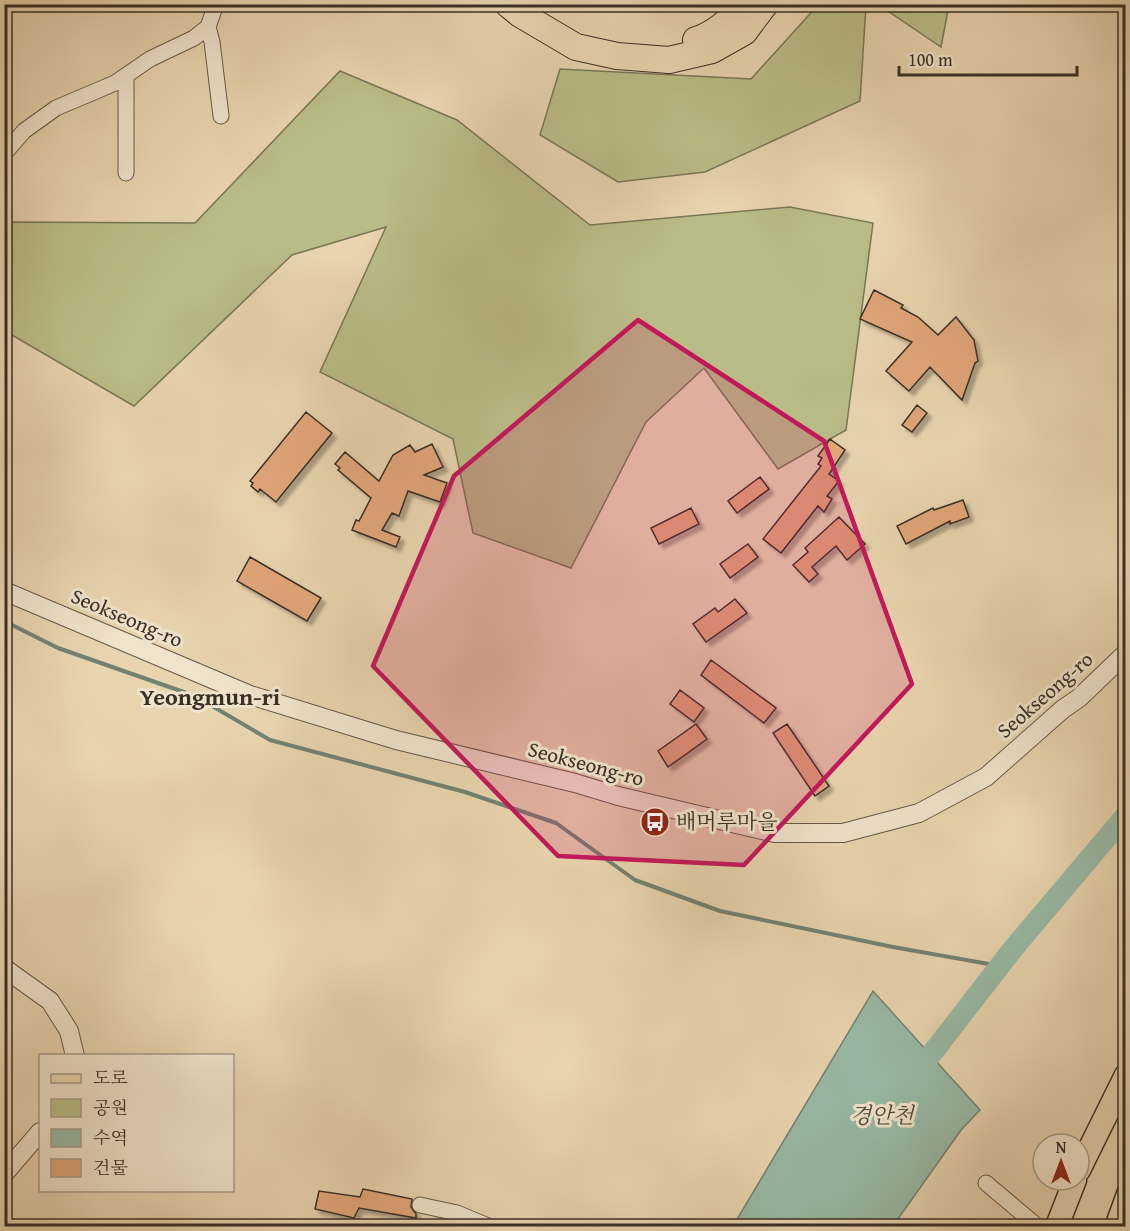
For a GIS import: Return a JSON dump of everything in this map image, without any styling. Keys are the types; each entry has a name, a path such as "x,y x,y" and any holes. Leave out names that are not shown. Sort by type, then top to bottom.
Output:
{"highway":[{"path":"508,4 520,14 576,47 616,57 669,60 712,50 744,32 765,4"},
{"path":"538,4 586,40 664,49 704,38 737,14 743,4"}],"main road":[{"path":"1091,1145 1125,1075"},
{"path":"1047,1226 1068,1192"}],"street":[{"path":"4,154 24,131 56,108 115,83 150,59 194,38 208,27 216,4"},
{"path":"208,27 221,116"},
{"path":"126,76 126,174"},
{"name":"Seokseong-ro","path":"4,591 250,695 396,740 775,833 843,833 919,813 986,777 1063,709 1079,698 1125,653"},
{"path":"4,968 50,1001 69,1030 75,1054"},
{"path":"4,1174 39,1133"},
{"path":"986,1183 1047,1226"},
{"path":"420,1205 457,1213 488,1227"}],"highlighted area":[{"path":"638,320 824,441 912,684 744,865 558,856 373,666 454,476"}],"green space":[{"path":"818,5 866,5 860,101 705,172 618,182 540,135 560,69 751,79"},
{"path":"879,5 949,5 941,47"},
{"path":"340,71 457,120 590,225 790,207 873,223 846,430 778,469 704,368 646,422 571,568 473,533 453,439 320,372 386,227 292,255 134,406 10,334 4,316 4,222 195,223"}],"water":[{"name":"경안천","path":"873,991 980,1110 961,1130 893,1226 733,1226"}],"building":[{"path":"874,290 903,305 901,308 918,317 938,335 956,317 974,340 978,361 975,363 962,400 930,367 909,391 886,371 912,342 860,319"},
{"path":"917,405 927,413 912,432 902,425"},
{"path":"306,412 332,433 276,502 260,489 258,492 251,486 253,483 250,481"},
{"path":"830,439 845,450 829,474 839,481 827,496 832,499 824,512 818,506 781,553 763,539 821,466 818,464 822,458 818,456"},
{"path":"432,444 443,467 424,475 447,483 440,502 408,491 399,516 392,513 382,530 400,537 396,547 352,530 371,498 338,470 340,468 335,464 345,452 379,481 393,455 410,445 415,452"},
{"path":"760,477 769,489 737,513 728,501"},
{"path":"963,500 969,517 950,524 950,521 906,544 897,526 933,508 934,510"},
{"path":"691,508 699,524 659,544 651,528"},
{"path":"839,517 865,544 847,560 836,546 812,567 818,574 809,582 793,565 808,552 805,548"},
{"path":"748,544 758,557 730,578 720,564"},
{"path":"250,557 321,598 307,621 237,581"},
{"path":"735,599 747,613 706,642 693,624 715,608 718,612"},
{"path":"711,660 776,708 764,723 701,675"},
{"path":"680,690 704,708 694,722 670,704"},
{"path":"696,724 707,739 668,767 658,751"},
{"path":"787,724 829,786 815,796 773,733"},
{"path":"363,1189 412,1199 411,1207 416,1218 359,1208 354,1218 315,1209 319,1191 360,1197"}],"waterway":[{"path":"4,621 58,648 195,696 270,740 465,792 556,823 635,880 720,911 893,947 1000,966"},
{"name":"경안천","path":"913,1078 1012,950 1126,815"}],"tram line":[{"path":"1104,1226 1126,1165"}],"place":[{"name":"배머루마을","path":"655,822"}],"district":[{"name":"Yeongmun-ri","path":"210,697"}]}
